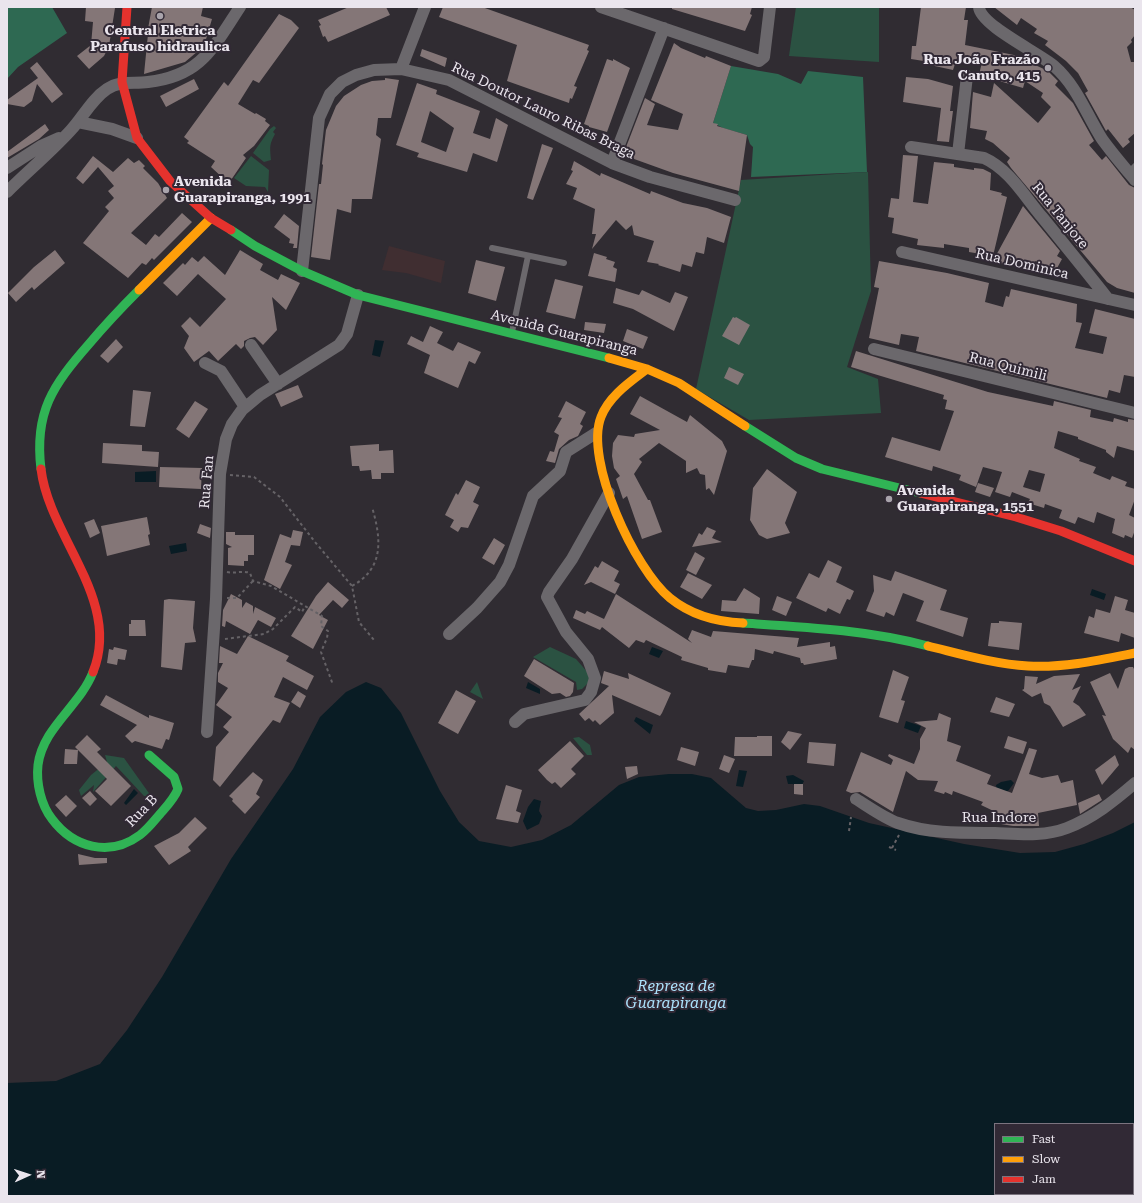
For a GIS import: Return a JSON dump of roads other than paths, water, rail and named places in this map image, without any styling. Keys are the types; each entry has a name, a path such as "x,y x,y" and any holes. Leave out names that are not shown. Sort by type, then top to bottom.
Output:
{"street":[{"name":"Avenida Guarapiranga","path":"126,7 122,82 137,138 170,181 211,218 255,246 302,271 358,295 512,334 583,350 647,369 679,384 796,458 822,469 1016,517 1061,531 1135,561"},
{"path":"7,192 67,134 98,97 107,89 122,82 146,82 170,79 191,70 206,57 240,7"},
{"path":"401,69 425,7"},
{"path":"601,7 759,61 764,57 770,7"},
{"path":"979,7 979,10 989,24 1048,61 1062,73 1076,90 1102,139 1133,173"},
{"path":"612,164 664,28"},
{"name":"Rua Doutor Lauro Ribas Braga","path":"302,271 319,118 330,94 342,82 356,75 374,70 401,69 449,80 612,164 650,177 735,200"},
{"path":"911,147 958,154 967,76"},
{"path":"78,122 112,129 137,138"},
{"path":"7,168 41,146 67,134"},
{"name":"Rua Tanjore","path":"958,154 984,158 993,162 1003,171 1108,298"},
{"name":"Rua B","path":"149,755 174,777 178,789 174,797 152,824 134,840 117,846 97,848 84,846 72,841 57,827 44,808 38,785 37,765 41,747 49,734 88,686 97,668 100,646 98,626 90,588 58,525 46,497 41,468 40,429 47,402 65,371 110,319 211,218"},
{"name":"Rua Dominica","path":"902,252 1135,305"},
{"name":"Rua Fan","path":"207,732 216,599 220,474 226,439 232,424 245,407 260,395 339,345 347,334 358,295"},
{"path":"251,345 278,384"},
{"name":"Rua Quimili","path":"874,349 1135,414"},
{"path":"205,363 221,371 245,407"},
{"path":"647,369 615,395 603,411 596,433 597,448 609,493 642,564 669,597 686,608 707,618 730,622 835,629 885,636 992,662 1029,666 1052,666 1135,653"},
{"path":"449,634 477,608 500,582 509,565 533,496 560,471 566,452 596,433"},
{"path":"515,722 524,714 585,700 591,692 595,678 588,659 566,632 547,597 559,576 572,559 609,493"},
{"name":"Rua Indore","path":"856,799 897,823 912,827 955,833 1039,834 1067,828 1088,818 1110,804 1135,783"}],"lane":[{"path":"492,248 564,263"},
{"path":"512,334 528,256"}],"water":[{"path":"375,340 384,341 380,357 372,355"},
{"path":"156,471 156,482 135,482 135,472"},
{"path":"186,543 187,551 171,554 169,546"},
{"path":"1092,589 1106,594 1104,600 1090,595"},
{"path":"652,647 663,651 659,658 649,654"},
{"name":"Represa de Guarapiranga","path":"366,682 381,688 401,713 440,791 459,822 479,841 511,847 542,840 571,825 619,785 639,777 669,774 692,774 711,778 746,808 758,811 776,810 804,804 820,806 869,823 964,844 1020,853 1055,852 1084,844 1113,833 1135,822 1135,1196 7,1196 7,1083 56,1081 100,1064 127,1030 162,977 231,859 293,769 320,717 346,692"},
{"path":"528,682 540,689 540,694 526,688"},
{"path":"636,717 653,725 650,734 634,721"},
{"path":"906,721 921,726 918,733 904,728"},
{"path":"739,770 747,771 743,787 736,786"},
{"path":"793,775 804,781 800,789 793,784 788,784 786,776"},
{"path":"1011,780 1014,783 1008,791 997,791 996,785 1001,782"},
{"path":"134,789 138,793 126,805 124,803"},
{"path":"534,799 541,801 539,811 542,816 539,824 527,830 523,821 528,807"}],"place":[{"name":"Central Eletrica Parafuso hidraulica","path":"160,16"},
{"name":"Rua João Frazão Canuto, 415","path":"1048,68"},
{"name":"Avenida Guarapiranga, 1991","path":"166,190"},
{"name":"Avenida Guarapiranga, 1551","path":"889,499"}]}
